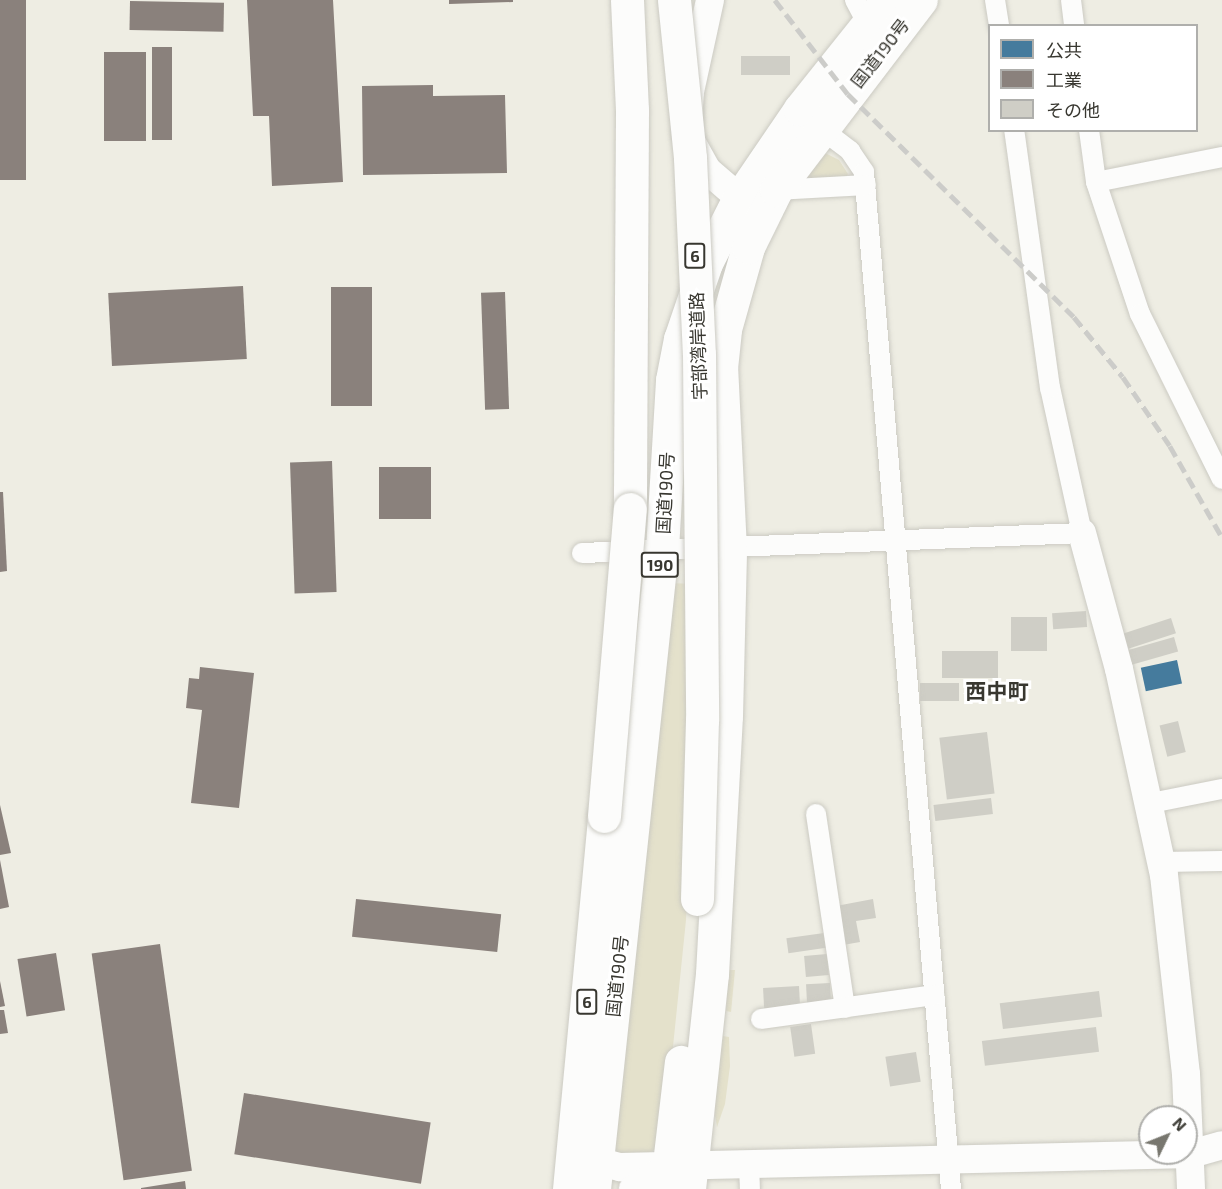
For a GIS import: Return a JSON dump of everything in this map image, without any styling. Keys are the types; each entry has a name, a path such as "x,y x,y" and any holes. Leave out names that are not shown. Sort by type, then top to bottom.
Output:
{"highway":[{"name":"6","path":"569,1189 630,508 632,110 627,0"},
{"name":"宇部湾岸道路","path":"674,0 690,158 703,513 697,898 679,1177"},
{"name":"国道190号","path":"679,1177 712,974 726,716 730,549 721,368 736,283 758,202 763,159 887,0"},
{"name":"国道190号","path":"596,1175 662,549 672,380 680,339 706,263 820,128 869,23 921,0"}],"street":[{"path":"710,0 690,92 687,134 707,170 758,202 866,185"},
{"path":"995,0 999,24"},
{"path":"1071,0 1074,24"},
{"path":"820,128 850,151 864,172 866,185 898,541 951,1189"},
{"path":"1014,132 1050,388 1083,533 1151,803 1162,862 1188,1105"},
{"path":"1089,132 1096,182 1140,314 1222,479"},
{"path":"1096,182 1222,157"},
{"path":"582,553 662,549 730,549 1083,533"},
{"path":"1151,803 1222,789"},
{"path":"816,814 845,1008"},
{"path":"1162,862 1222,861"},
{"path":"761,1019 934,995"},
{"path":"576,1117 580,1141 596,1175 620,1167 679,1177 750,1176 949,1159 1138,1155"},
{"path":"1198,1152 1222,1145"},
{"path":"1191,1165 1191,1189"},
{"path":"633,1189 679,1177"}],"shaded area":[{"path":"821,151 839,160 848,174 844,180 802,184"},
{"path":"671,583 692,584 692,767 686,920 663,1144 644,1156 610,1152"},
{"path":"729,970 735,970 731,1012 726,1011"},
{"path":"723,1036 729,1037 730,1066 725,1104 717,1127 714,1109"}],"building: 公共":[{"path":"1177,660 1182,683 1146,691 1141,668"}],"building: 工業":[{"path":"0,0 26,0 26,180 0,180"},
{"path":"247,0 333,0 343,182 272,186 269,116 253,116"},
{"path":"449,0 513,0 513,2 449,4"},
{"path":"130,1 224,3 223,32 129,30"},
{"path":"152,47 172,47 172,140 152,140"},
{"path":"104,52 146,52 146,141 104,141"},
{"path":"433,85 433,96 505,95 507,173 363,175 362,86"},
{"path":"243,286 247,359 112,366 108,293"},
{"path":"331,287 372,287 372,406 331,406"},
{"path":"505,292 509,409 485,410 481,293"},
{"path":"332,461 337,592 295,593 290,462"},
{"path":"379,467 431,467 431,519 379,519"},
{"path":"0,492 3,492 7,571 0,572"},
{"path":"200,667 254,673 239,808 191,803 202,710 186,708 189,678 199,679"},
{"path":"0,805 11,853 0,855"},
{"path":"0,860 9,907 0,909"},
{"path":"356,899 501,914 497,952 352,937"},
{"path":"160,944 192,1171 124,1180 92,954"},
{"path":"56,953 65,1010 27,1016 17,959"},
{"path":"0,981 5,1006 0,1007"},
{"path":"0,1010 4,1010 8,1033 0,1034"},
{"path":"244,1093 431,1123 421,1184 234,1154"},
{"path":"185,1181 186,1189 141,1189 141,1188"}],"building: その他":[{"path":"741,56 790,56 790,75 741,75"},
{"path":"1086,611 1087,627 1053,629 1052,613"},
{"path":"1011,617 1047,617 1047,651 1011,651"},
{"path":"1171,618 1176,633 1128,649 1123,633"},
{"path":"1174,637 1178,651 1130,665 1126,651"},
{"path":"942,651 998,651 998,678 942,678"},
{"path":"920,683 959,683 959,701 920,701"},
{"path":"1178,721 1186,752 1167,757 1160,726"},
{"path":"987,732 995,794 947,799 939,738"},
{"path":"991,798 993,814 935,821 933,805"},
{"path":"873,899 876,918 856,921 860,942 843,945 836,906"},
{"path":"824,933 826,948 788,953 786,938"},
{"path":"827,954 829,975 806,977 804,956"},
{"path":"830,983 831,1004 807,1005 806,984"},
{"path":"799,986 800,1008 764,1010 763,988"},
{"path":"1099,991 1102,1017 1003,1029 1000,1003"},
{"path":"811,1024 815,1054 794,1057 790,1027"},
{"path":"1096,1027 1099,1052 985,1066 982,1041"},
{"path":"916,1052 921,1082 890,1086 885,1057"}],"railway":[{"path":"775,0 848,94 1074,317 1123,377 1170,446 1222,537"}],"district":[{"name":"西中町","path":"997,691"}]}
